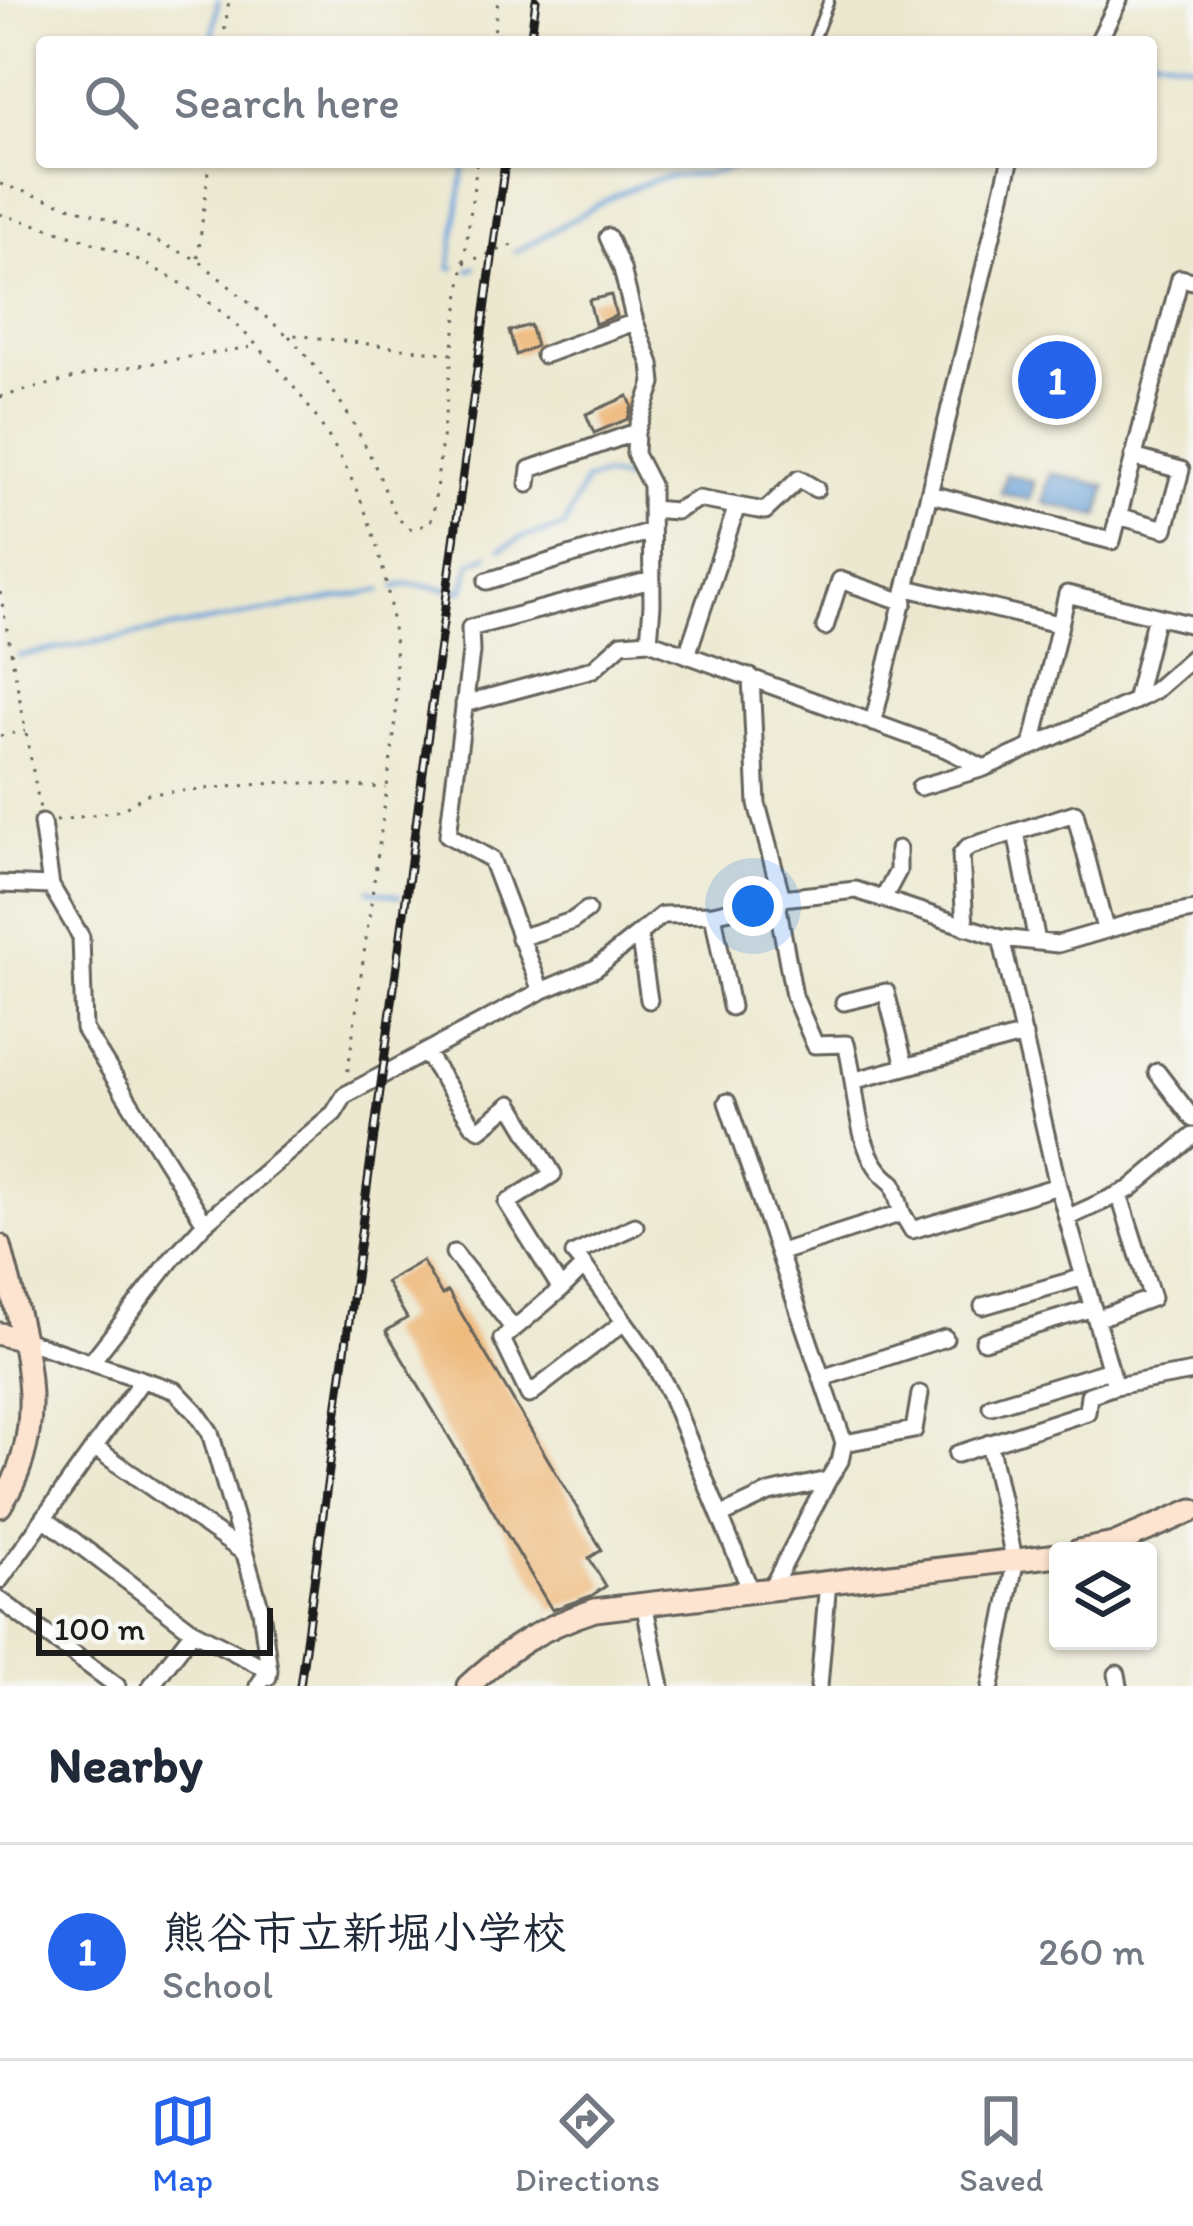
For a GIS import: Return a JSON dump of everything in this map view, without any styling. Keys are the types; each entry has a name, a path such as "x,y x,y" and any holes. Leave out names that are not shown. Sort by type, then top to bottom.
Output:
{"street":[{"path":"1101,36 1119,0"},
{"path":"874,723 1009,168"},
{"path":"608,237 651,364 652,383 636,432 635,454 651,484 649,641"},
{"path":"932,494 1112,541 1180,278 1193,281"},
{"path":"544,355 634,322"},
{"path":"528,484 530,469 636,432"},
{"path":"1118,516 1165,529 1180,470 1133,458"},
{"path":"651,509 676,511 698,499 764,511 799,479 816,489"},
{"path":"687,655 737,506"},
{"path":"487,581 651,531"},
{"path":"541,991 490,859 448,836 470,628 651,580"},
{"path":"826,627 840,580 1058,624"},
{"path":"1032,746 1066,594 1193,625"},
{"path":"1135,701 1156,616"},
{"path":"464,704 593,669 622,643 649,641 946,749 984,768"},
{"path":"920,787 984,768 1135,701 1193,657"},
{"path":"751,677 758,804 782,898 778,908 794,996 815,1045 846,1044 856,1080 853,1104 878,1173 893,1183 912,1230 1058,1186"},
{"path":"964,926 961,855 968,847 1075,813 1105,929"},
{"path":"42,823 51,886 81,938 84,1029 205,1223"},
{"path":"1016,832 1037,943"},
{"path":"884,898 898,871 898,849"},
{"path":"0,884 51,886"},
{"path":"92,1361 205,1223 334,1113 345,1095 541,991 596,968 662,915 712,914 782,898 856,890 1001,938 1058,944 1193,910"},
{"path":"519,938 572,921 587,910"},
{"path":"712,914 730,1007"},
{"path":"639,934 650,1000"},
{"path":"1001,938 1058,1186 1113,1378"},
{"path":"844,1002 886,992 905,1066"},
{"path":"856,1080 1024,1035"},
{"path":"426,1053 473,1125 488,1126 511,1104 554,1174 508,1203 561,1289"},
{"path":"1157,1072 1193,1119"},
{"path":"727,1102 844,1443 840,1461 761,1588"},
{"path":"1067,1218 1119,1194 1193,1136"},
{"path":"983,1341 1152,1298 1119,1194"},
{"path":"782,1252 902,1213"},
{"path":"635,1226 574,1254 669,1391 720,1516 761,1588"},
{"path":"0,1246 24,1340 32,1402 30,1438 20,1471 0,1506"},
{"path":"454,1253 514,1329"},
{"path":"584,1266 502,1339 529,1395 624,1322"},
{"path":"983,1306 1084,1277"},
{"path":"0,1334 176,1391 210,1432 261,1610 264,1681"},
{"path":"822,1378 944,1338"},
{"path":"991,1406 1113,1378 1193,1372"},
{"path":"957,1454 1087,1412 1089,1395 1113,1378"},
{"path":"0,1580 142,1380"},
{"path":"844,1443 914,1430 920,1394"},
{"path":"989,1443 1015,1563 992,1686"},
{"path":"94,1448 243,1552"},
{"path":"720,1516 769,1493 828,1480"},
{"path":"1119,1542 1193,1510"},
{"path":"44,1518 264,1681"},
{"path":"468,1686 506,1651 545,1627 596,1610 1049,1557"},
{"path":"819,1686 828,1581"},
{"path":"0,1600 118,1686"},
{"path":"644,1603 661,1686"},
{"path":"151,1686 193,1631"}],"lane":[{"path":"816,36 829,0"}],"path":[{"path":"225,36 229,0"},
{"path":"494,36 498,0"},
{"path":"198,260 208,168"},
{"path":"0,184 106,218 198,260 286,334 334,389 361,432 396,515 412,530 429,524 434,515 476,168"},
{"path":"0,214 84,239 166,275 258,345 331,437 354,478 388,583 398,678 345,1095"},
{"path":"464,263 513,245"},
{"path":"286,334 452,354"},
{"path":"0,397 98,372 258,345"},
{"path":"0,592 42,823 122,810 146,794 285,782 386,788"},
{"path":"0,736 26,731"}],"water":[{"path":"1050,473 1106,486 1099,516 1043,503"},
{"path":"1006,474 1034,482 1030,500 1001,493"}],"building":[{"path":"611,295 616,316 595,324 589,300"},
{"path":"530,325 536,346 516,355 509,331"},
{"path":"628,396 632,406 628,419 594,433 586,414"},
{"path":"422,1261 442,1295 448,1291 602,1550 589,1558 606,1586 591,1596 552,1610 386,1331 407,1318 386,1282"}],"waterway":[{"path":"213,36 218,0"},
{"path":"1157,56 1193,64"},
{"path":"454,268 450,267 464,168"},
{"path":"515,252 631,189 662,178 727,168"},
{"path":"469,270 475,267"},
{"path":"501,549 524,537 564,527 585,481 604,476 638,481"},
{"path":"395,587 408,584 463,591 471,563 488,555"},
{"path":"19,656 381,590"},
{"path":"369,890 399,896"}],"railway":[{"path":"531,36 536,0"},
{"path":"300,1686 504,168"}],"place":[{"name":"熊谷市立新堀小学校","path":"1057,380"}]}
